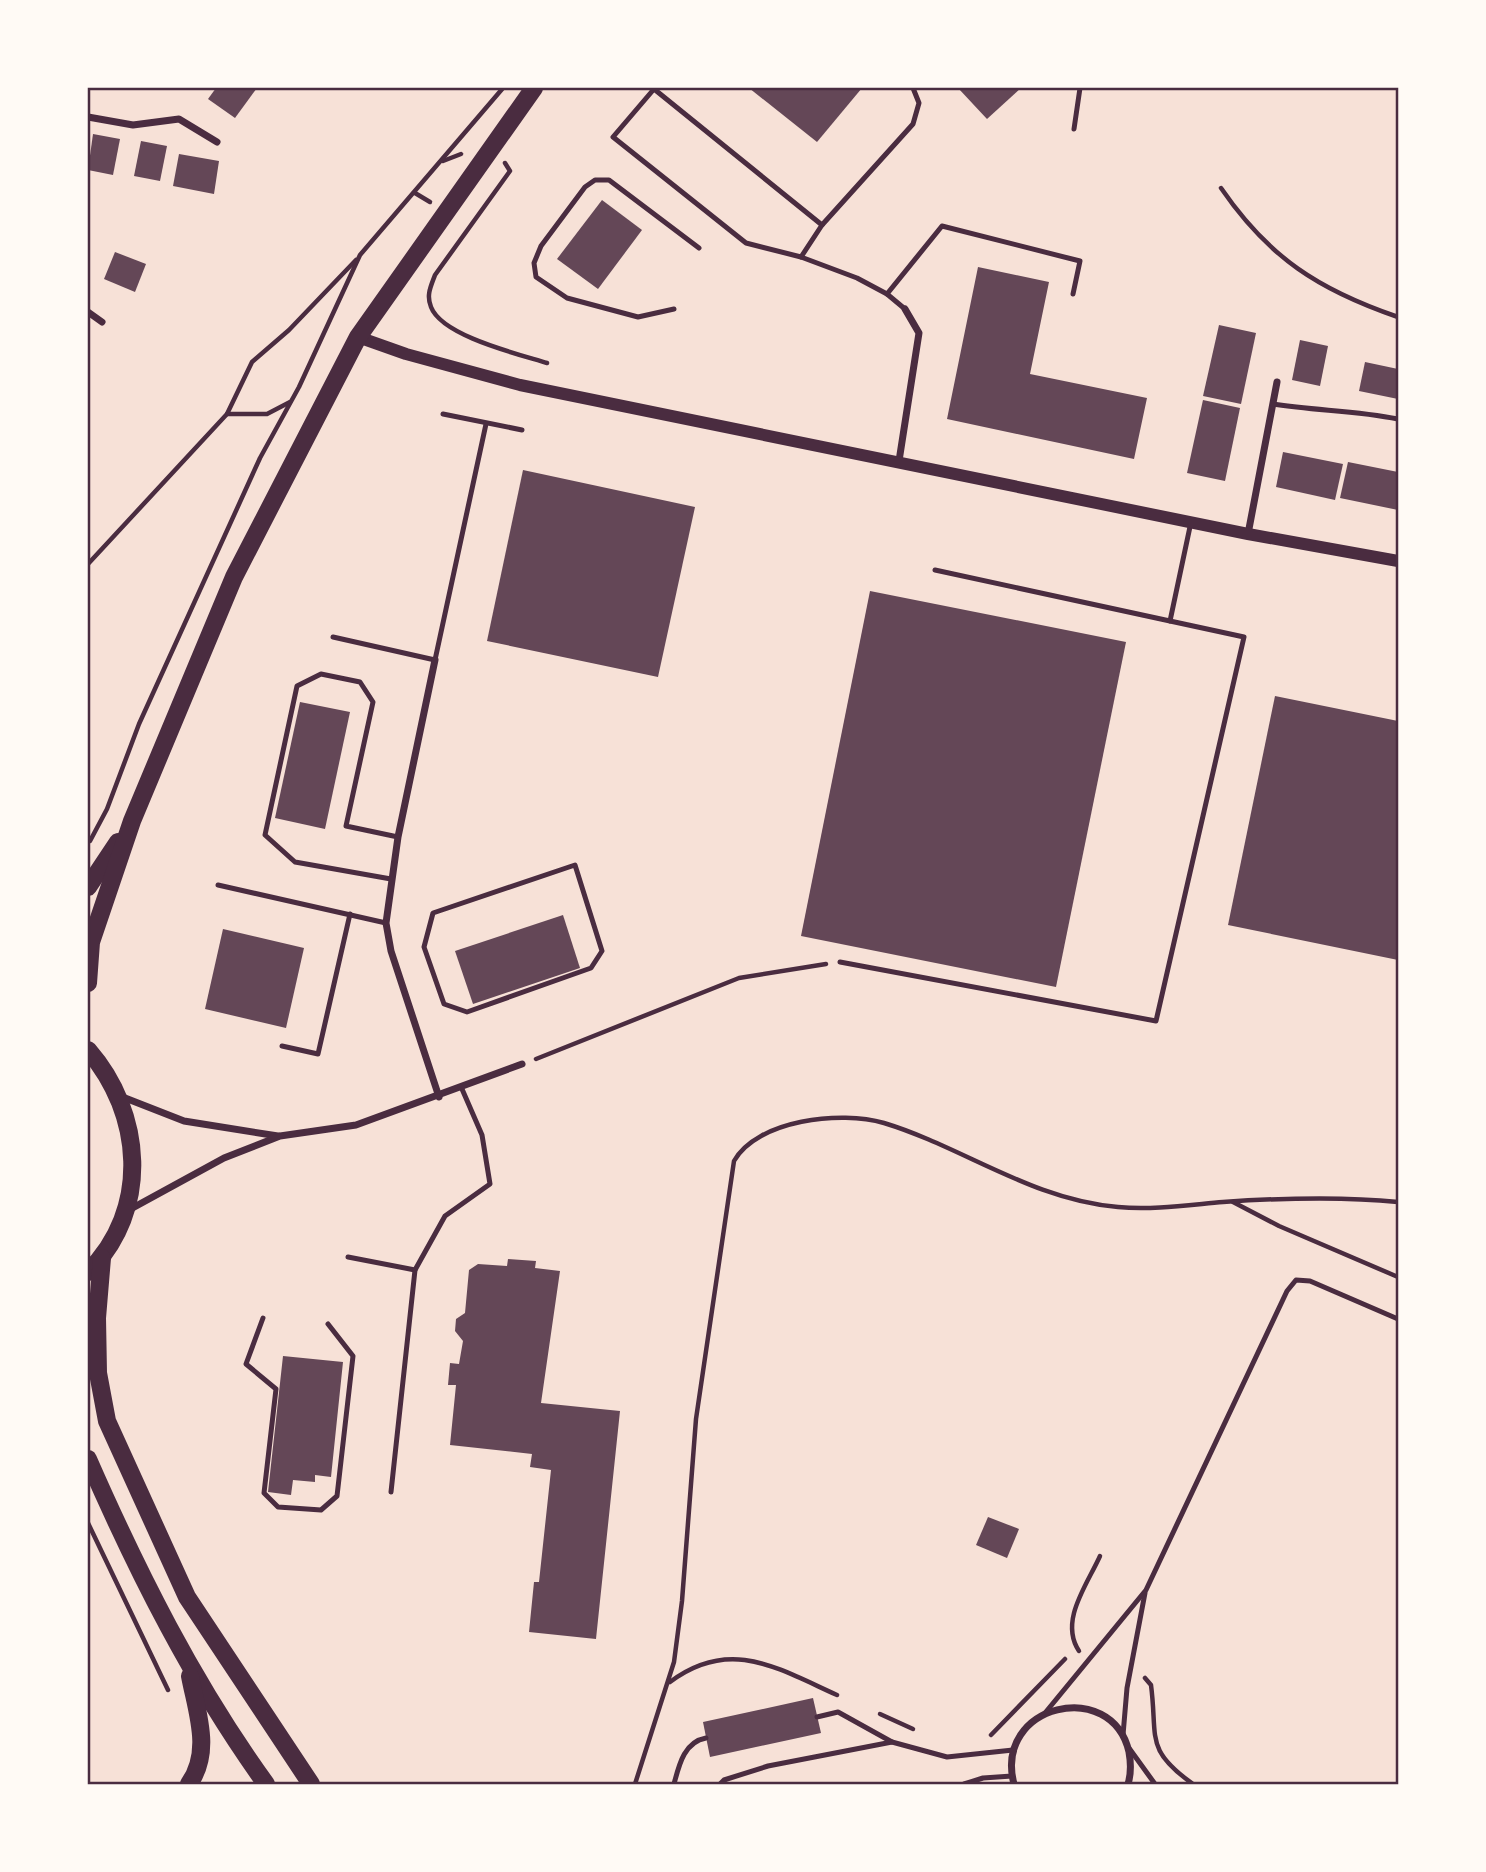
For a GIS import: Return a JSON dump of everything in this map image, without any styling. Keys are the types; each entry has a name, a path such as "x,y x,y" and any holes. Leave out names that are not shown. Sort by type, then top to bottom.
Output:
{"main road":[{"path":"88,983 91,942 132,821 234,577 358,337 534,88"},
{"path":"88,887 132,821"},
{"path":"88,1040 88,1050 120,1096 131,1133 134,1173 126,1211 102,1258 88,1272"},
{"path":"102,1258 97,1318 98,1373 107,1421 187,1597 311,1784"},
{"path":"88,1459 133,1561 188,1665 266,1784"},
{"path":"188,1665 202,1743 200,1763 189,1784"}],"street":[{"path":"88,117 133,125 179,119 217,142"},
{"path":"899,461 919,333 905,309"},
{"path":"88,312 102,322"},
{"path":"358,337 406,354 520,385 1248,534 1398,561"},
{"path":"1248,534 1277,382"},
{"path":"435,660 398,837 386,923 391,951 439,1097"},
{"path":"126,1211 224,1158 280,1136 356,1125 462,1089 522,1064"},
{"path":"120,1096 184,1121 280,1136"},
{"path":"1013,1780 1013,1750 1026,1728 1045,1713 1062,1707 1080,1707 1111,1722 1122,1736 1131,1762 1128,1784"}],"lane":[{"path":"801,257 822,225 913,124 919,103 913,88"},
{"path":"1074,129 1080,88"},
{"path":"822,225 654,89 613,137 746,243 801,257 887,294 905,309"},
{"path":"674,309 638,317 567,298 536,277 534,263 541,246 584,187 595,180 609,180 699,248"},
{"path":"887,294 942,226 1080,261 1073,294"},
{"path":"1273,404 1310,410 1340,408 1398,419"},
{"path":"443,414 522,430"},
{"path":"333,637 435,660 486,424"},
{"path":"1170,621 1191,522"},
{"path":"840,962 1156,1021 1244,637 935,570"},
{"path":"391,879 295,862 265,835 297,686 321,674 360,682 373,702 346,826 398,837"},
{"path":"575,864 602,951 591,968 467,1012 444,1003 424,947 433,913 575,864"},
{"path":"218,885 386,923"},
{"path":"282,1046 318,1054 350,914"},
{"path":"391,1492 415,1270 444,1216 490,1184 482,1135 462,1089"},
{"path":"348,1257 415,1270"},
{"path":"1045,1713 1146,1590 1287,1291 1296,1280 1310,1281 1398,1319"},
{"path":"262,1318 246,1364 276,1389 264,1493 278,1507 321,1510 337,1496 353,1356 328,1324"},
{"path":"1122,1736 1132,1662 1146,1590"},
{"path":"817,1717 838,1713 892,1742 947,1758 1013,1750"},
{"path":"674,1784 680,1763 690,1745 706,1738"},
{"path":"720,1784 724,1780 768,1766 892,1742"},
{"path":"1127,1745 1155,1784"},
{"path":"964,1784 983,1778 1013,1780"}],"path":[{"path":"88,564 228,414 252,362 289,330 360,255 503,88"},
{"path":"510,171 435,275 428,294 431,307 441,322 505,350 547,363"},
{"path":"1221,188 1262,242 1292,266 1338,294 1398,317"},
{"path":"326,332 360,255"},
{"path":"228,414 267,414 291,402"},
{"path":"522,1064 739,978 840,962"},
{"path":"635,1784 669,1682 682,1601 696,1419 734,1161 742,1146 759,1135 786,1125 822,1119 881,1122 1025,1184 1078,1200 1154,1209 1285,1198 1398,1202"},
{"path":"1232,1202 1279,1226 1398,1277"},
{"path":"88,1522 171,1695"},
{"path":"1080,1651 1071,1638 1071,1621 1100,1556"},
{"path":"988,1738 1069,1656 1099,1648"},
{"path":"669,1682 691,1666 747,1658 847,1700"},
{"path":"1132,1662 1150,1685 1157,1750 1171,1769 1193,1784"},
{"path":"872,1711 921,1733"}],"building":[{"path":"216,88 257,88 235,118 208,99"},
{"path":"749,88 862,88 817,142"},
{"path":"958,88 1021,88 987,119"},
{"path":"93,134 120,139 113,175 88,170"},
{"path":"141,141 167,146 160,181 134,176"},
{"path":"179,154 219,161 214,194 173,186"},
{"path":"602,200 642,230 598,289 557,259"},
{"path":"115,252 146,264 135,292 104,279"},
{"path":"978,267 1049,282 1030,374 1147,398 1134,459 947,419"},
{"path":"1219,325 1256,333 1241,404 1203,396"},
{"path":"1300,340 1328,346 1320,386 1292,380"},
{"path":"1365,362 1398,369 1398,399 1359,391"},
{"path":"1203,400 1240,408 1225,481 1187,473"},
{"path":"1283,452 1343,464 1335,500 1276,487"},
{"path":"1348,462 1398,472 1398,510 1340,498"},
{"path":"523,470 695,507 658,677 487,641"},
{"path":"870,591 1126,642 1056,987 801,936"},
{"path":"1275,696 1398,721 1398,960 1228,925"},
{"path":"300,702 350,712 325,829 275,818"},
{"path":"563,915 580,968 473,1004 455,951"},
{"path":"223,929 304,948 286,1028 205,1009"},
{"path":"508,1259 536,1261 535,1268 560,1271 541,1403 620,1411 596,1639 529,1632 534,1582 539,1582 551,1470 530,1467 532,1454 450,1445 456,1385 448,1385 450,1363 459,1364 463,1341 455,1331 456,1319 465,1313 469,1270 478,1264 507,1266"},
{"path":"283,1356 343,1362 331,1477 315,1475 315,1482 293,1480 291,1495 268,1492"},
{"path":"988,1517 1019,1529 1007,1558 976,1545"},
{"path":"813,1698 821,1733 710,1757 703,1722"}]}
